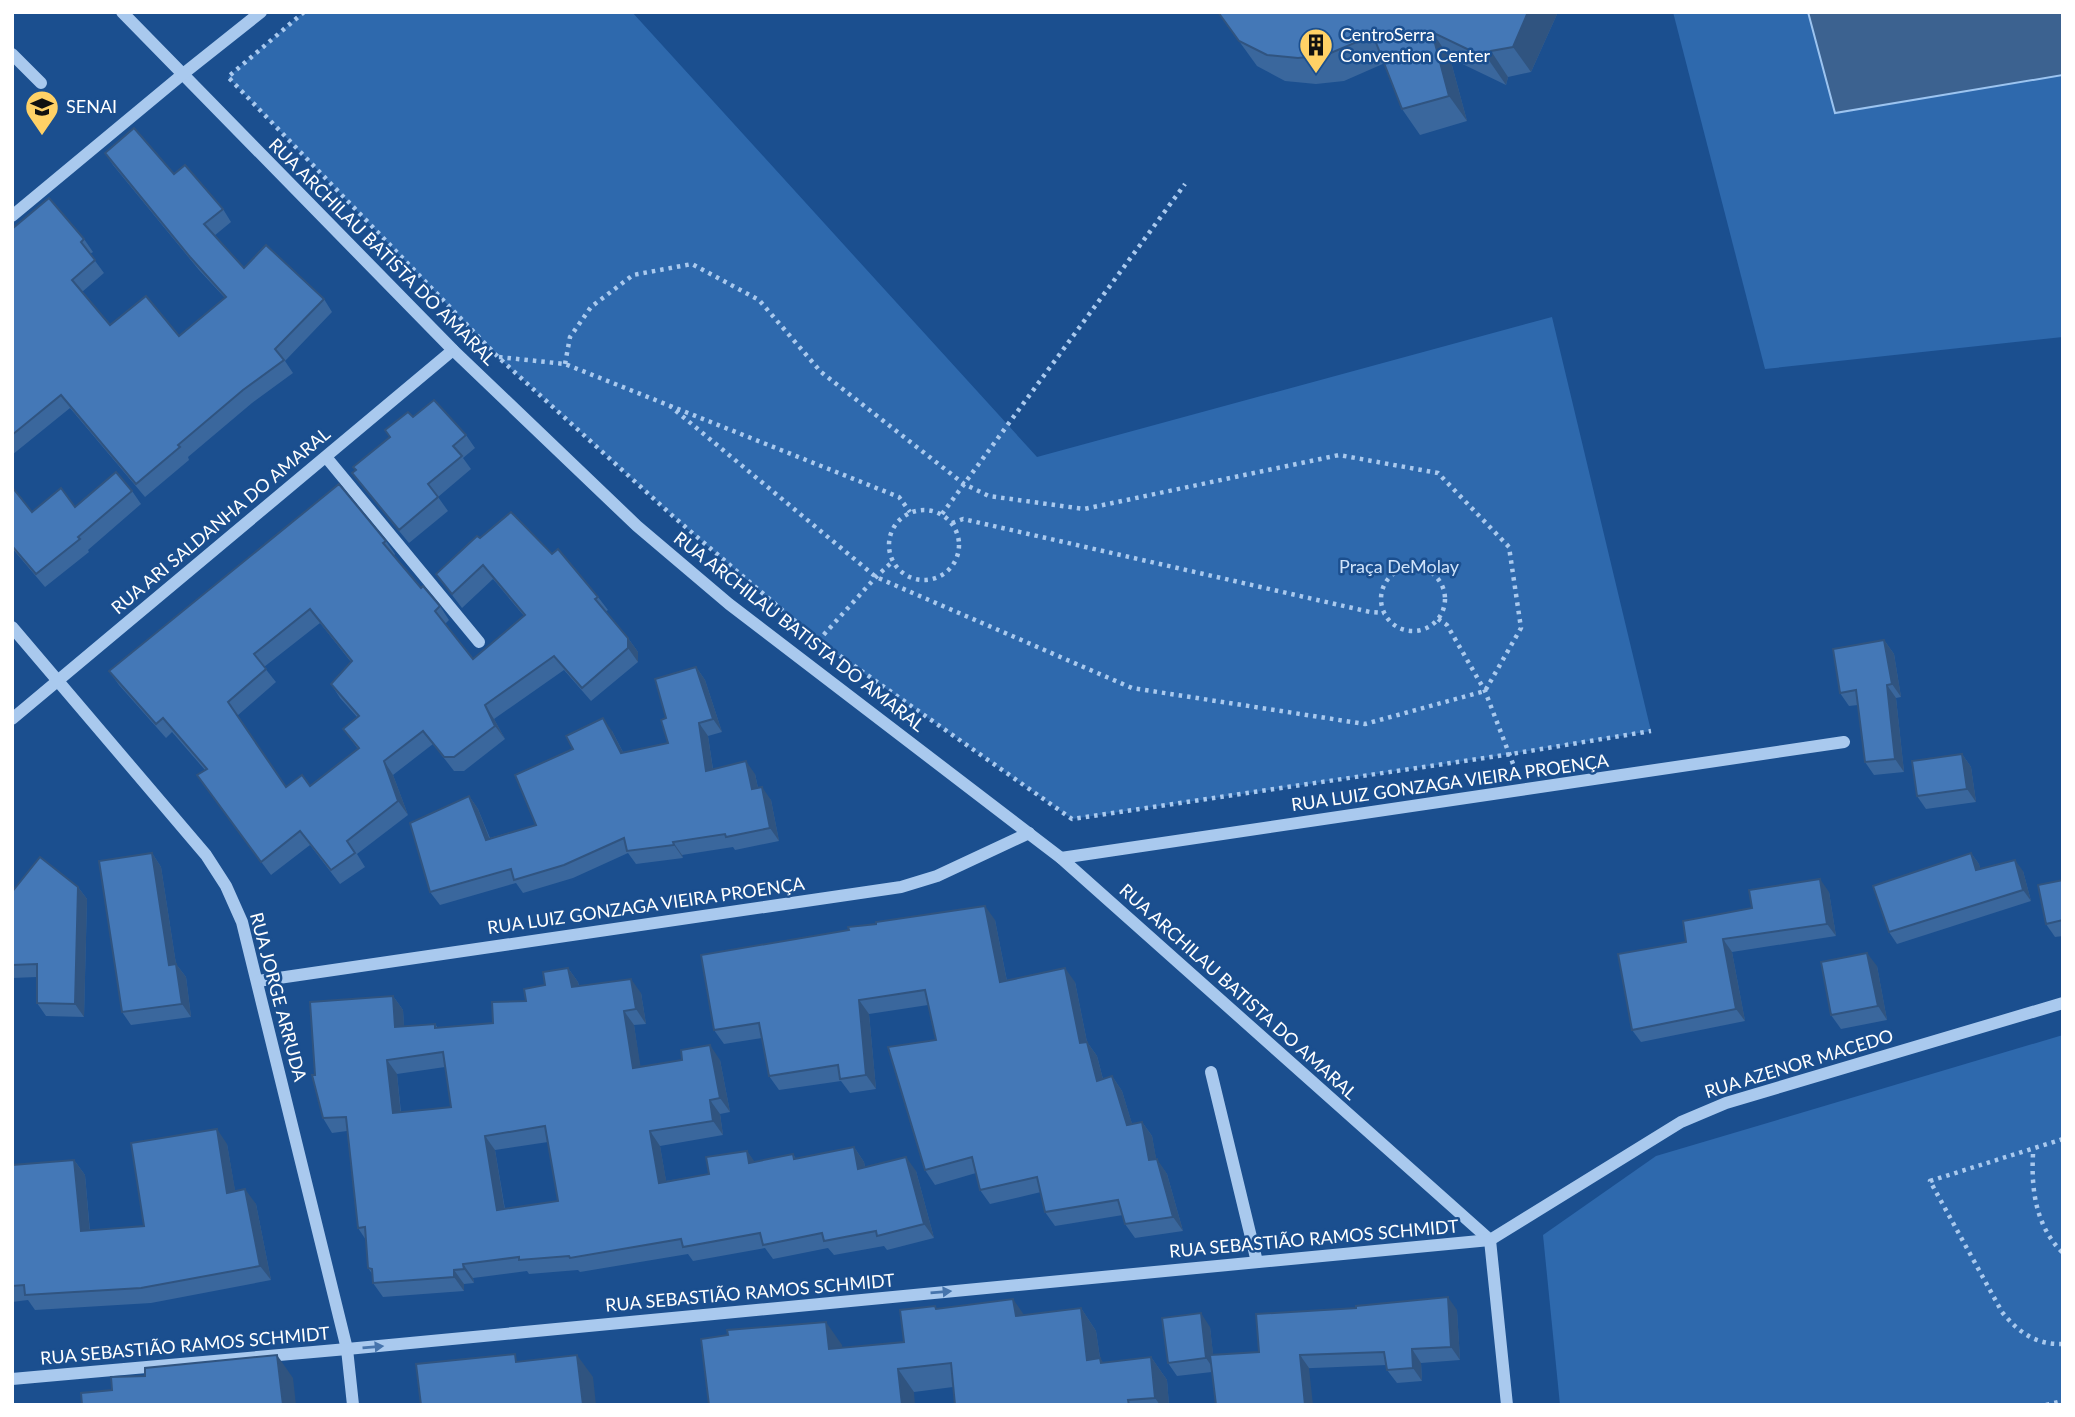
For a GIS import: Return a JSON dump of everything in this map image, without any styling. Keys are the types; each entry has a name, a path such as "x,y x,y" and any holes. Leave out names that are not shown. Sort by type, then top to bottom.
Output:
{"street":[{"name":"RUA ARCHILAU BATISTA DO AMARAL","path":"122,12 453,350 627,517 729,604 1061,858 1490,1240"},
{"path":"12,216 261,12"},
{"path":"12,54 41,83"},
{"name":"RUA ARI SALDANHA DO AMARAL","path":"12,719 453,350"},
{"path":"326,457 479,642"},
{"name":"RUA JORGE ARRUDA","path":"12,627 212,865 226,886 242,922 347,1349 353,1405"},
{"name":"RUA LUIZ GONZAGA VIEIRA PROENÇA","path":"1061,858 1844,742"},
{"name":"RUA LUIZ GONZAGA VIEIRA PROENÇA","path":"258,981 901,887 937,876 1029,833"},
{"name":"RUA AZENOR MACEDO","path":"1490,1240 1681,1122 1726,1102 2063,1003"},
{"path":"1211,1072 1257,1262"},
{"path":"1490,1240 1507,1405"},
{"name":"RUA SEBASTIÃO RAMOS SCHMIDT","path":"12,1379 1490,1240"}],"path":[{"path":"304,12 228,77 498,357 675,518 818,641 1072,819 1651,731"},
{"path":"942,514 1185,184"},
{"path":"565,364 570,337 591,307 633,275 692,264 759,300 821,372 964,484 989,496 1084,509 1339,455 1438,473 1509,547 1521,628 1485,691 1365,724 1132,688 876,577 670,406"},
{"path":"453,350 565,364 899,497 910,512"},
{"path":"920,509 942,514 952,523 958,535 959,549 955,563 947,573 924,581 900,572 888,551 888,538 900,518 920,509"},
{"path":"952,523 963,519 1384,613"},
{"path":"818,641 892,562"},
{"path":"1409,567 1433,573 1441,583 1445,595 1444,608 1438,620 1428,628 1416,631 1403,630 1392,624 1380,601 1387,578 1397,570 1409,567"},
{"path":"1438,620 1447,625 1485,691 1511,754 1520,790"},
{"path":"2063,1139 1930,1181 2002,1312 2028,1337 2043,1343 2063,1344"},
{"path":"2033,1154 2033,1192 2038,1212 2053,1242 2063,1252"},
{"path":"2046,1405 2063,1401"}],"green space":[{"name":"Praça DeMolay","path":"304,12 632,12 1037,457 1552,317 1651,731 1072,819 818,641 675,518 498,357 228,77"},
{"path":"1673,12 2063,12 2063,337 1765,369"},
{"path":"2063,1035 2063,1405 1560,1405 1543,1235 1656,1156"}],"shaded area":[{"path":"1808,12 2063,12 2063,75 1835,113"}],"building":[{"path":"1218,12 1528,12 1513,47 1491,51 1488,59 1432,32 1449,96 1402,109 1373,35 1326,55 1298,58 1267,55 1239,41"},
{"path":"134,128 174,174 185,165 223,209 204,224 244,268 266,245 324,299 275,349 284,360 243,390 136,484 61,395 12,435 12,229 49,198 84,239 81,242 95,260 72,280 110,325 146,296 179,336 226,297 105,153"},
{"path":"434,400 466,435 453,446 462,456 428,484 438,497 399,530 352,473 356,470 353,467 390,437 385,430 408,412 413,417"},
{"path":"116,472 132,491 78,537 80,539 36,574 12,546 12,487 32,512 61,488 75,507"},
{"path":"339,484 386,541 383,543 440,606 435,611 473,659 525,615 483,565 452,594 436,574 477,536 480,538 511,512 552,554 558,549 628,638 628,648 582,688 554,656 485,705 495,726 454,757 444,757 423,731 384,761 398,801 347,841 355,853 331,870 300,831 261,862 197,775 207,769 163,718 156,724 109,671","holes":["310,609 352,661 331,684 359,716 343,729 359,748 310,786 302,775 286,787 228,702 266,669 254,654"]},
{"path":"1884,640 1892,684 1887,685 1895,759 1865,762 1856,690 1840,693 1833,649"},
{"path":"696,667 713,719 699,723 706,771 746,761 752,789 762,787 770,828 627,851 624,838 564,865 514,880 511,869 430,892 410,823 469,796 486,840 536,825 515,775 573,749 566,736 603,718 621,753 668,743 661,720 666,718 655,679"},
{"path":"1962,754 1967,789 1917,796 1912,761"},
{"path":"152,853 169,965 176,964 182,1004 122,1012 99,861"},
{"path":"1971,853 1976,870 2015,860 2023,890 1889,932 1873,886"},
{"path":"40,857 78,887 75,1004 37,1003 37,964 12,965 12,892"},
{"path":"1820,879 1827,924 1723,939 1736,1009 1632,1030 1618,954 1686,942 1683,921 1752,908 1749,890"},
{"path":"2063,880 2063,920 2046,924 2038,885"},
{"path":"985,906 1000,982 1065,968 1080,1043 1087,1042 1097,1081 1112,1076 1127,1125 1142,1122 1149,1160 1157,1159 1173,1217 1125,1224 1118,1200 1045,1212 1037,1177 980,1190 972,1157 925,1170 888,1047 936,1040 925,990 859,1000 866,1075 840,1079 838,1065 769,1076 759,1023 714,1030 701,955 849,930 848,927 876,922"},
{"path":"1867,953 1878,1006 1831,1015 1821,962"},
{"path":"568,968 572,987 631,979 636,1009 624,1011 633,1068 682,1060 681,1050 710,1045 720,1098 710,1100 713,1121 650,1131 659,1183 709,1174 706,1157 747,1151 749,1163 793,1154 794,1159 854,1147 858,1169 906,1157 924,1224 877,1236 876,1231 824,1241 822,1233 763,1245 760,1233 683,1247 681,1239 570,1258 519,1260 519,1257 463,1264 464,1269 454,1270 454,1277 373,1283 372,1269 368,1268 365,1227 358,1228 346,1117 323,1118 312,1075 315,1075 310,1002 393,996 395,1027 435,1024 435,1028 493,1023 492,1002 526,1001 524,989 545,985 543,972","holes":["443,1052 451,1107 393,1113 387,1060","545,1126 558,1201 497,1210 485,1136"]},
{"path":"217,1129 227,1193 245,1189 260,1266 141,1288 25,1295 24,1285 12,1286 12,1165 74,1160 81,1231 144,1226 131,1143"},
{"path":"1448,1297 1451,1347 1412,1349 1413,1368 1387,1370 1384,1352 1300,1355 1305,1405 1216,1405 1210,1355 1259,1352 1256,1314 1356,1308"},
{"path":"1013,1299 1016,1316 1081,1308 1087,1360 1100,1358 1101,1363 1151,1357 1155,1398 1128,1400 1129,1405 955,1405 951,1363 898,1369 902,1405 709,1405 701,1339 728,1335 727,1330 826,1322 829,1349 904,1342 900,1310 935,1306 936,1309"},
{"path":"1201,1313 1206,1358 1168,1363 1162,1318"},
{"path":"515,1354 516,1362 577,1355 583,1405 421,1405 416,1364"},
{"path":"277,1355 283,1405 82,1405 81,1393 112,1390 111,1377 145,1376 145,1368"}],"place":[{"name":"CentroSerra Convention Center","path":"1316,75"},
{"name":"SENAI","path":"42,137"}]}
